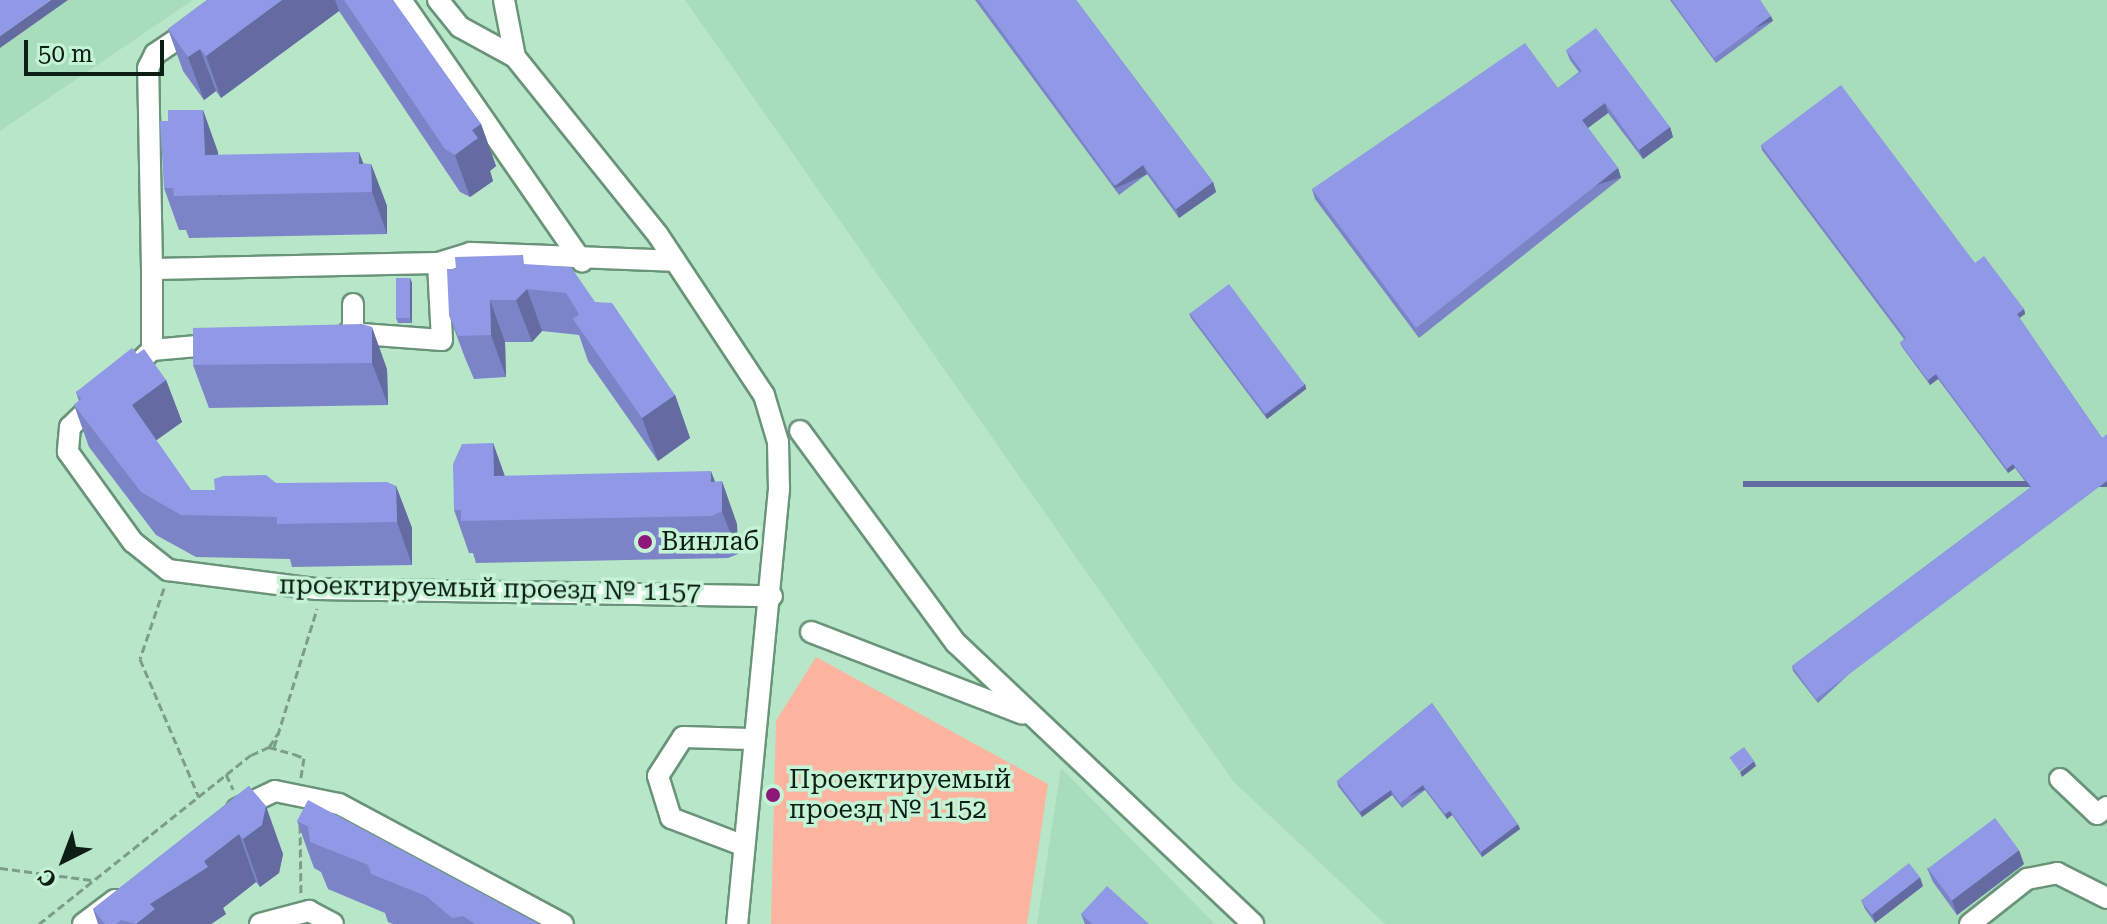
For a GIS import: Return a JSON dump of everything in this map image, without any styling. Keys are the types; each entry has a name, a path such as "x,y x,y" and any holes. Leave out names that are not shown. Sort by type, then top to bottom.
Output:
{"street":[{"path":"235,0 155,54 148,68 152,350 245,342"},
{"path":"401,0 582,261"},
{"path":"438,0 460,27 515,57 675,261 764,395 778,442 772,596 750,739 737,924"},
{"path":"504,0 515,57"},
{"path":"152,269 438,263 470,253 582,261 675,261"},
{"path":"322,336 353,333 442,340 438,263"},
{"path":"353,304 353,333"},
{"name":"проектируемый проезд № 1157","path":"152,350 70,427 68,452 133,542 168,570 317,589 772,596"},
{"path":"800,431 956,643 1253,924"},
{"path":"811,632 1031,717"},
{"path":"742,845 671,818 658,776 683,737 750,739"},
{"path":"2060,779 2097,814 2107,807"},
{"path":"218,824 255,796 299,791 339,804 563,924"},
{"path":"1970,924 2027,879 2057,873 2107,898"},
{"path":"83,924 132,887"},
{"path":"260,924 301,913 333,924"}],"path":[{"path":"165,585 140,659 199,797"},
{"path":"39,924 226,774 271,747 278,733 317,589"},
{"path":"271,747 304,758 299,791 301,913"},
{"path":"226,774 235,793"},
{"path":"0,868 95,879"}],"shaded area":[{"path":"0,0 193,0 0,131"},
{"path":"685,0 2107,0 2107,924 1385,924 1233,781"},
{"path":"816,657 1048,784 1027,924 771,924 776,721"},
{"path":"1061,768 1215,924 1037,924"}],"building":[{"path":"0,0 51,0 0,36"},
{"path":"207,0 282,0 206,56 200,49 188,57 168,29"},
{"path":"344,0 393,0 481,124 472,130 478,138 455,155 445,149"},
{"path":"979,0 1076,0 1213,182 1176,209 1143,165 1115,186"},
{"path":"1672,0 1760,0 1771,16 1714,58"},
{"path":"1596,28 1670,127 1639,150 1605,103 1582,120 1618,168 1416,328 1312,189 1525,43 1558,88 1582,71 1566,50"},
{"path":"1841,85 1975,263 1984,256 2024,309 2017,314 2102,438 2107,434 2107,481 1816,699 1792,666 2031,487 2013,464 2007,469 1936,374 1928,380 1900,343 1906,338 1761,145"},
{"path":"168,110 203,110 205,155 359,152 359,164 371,164 372,192 174,196 173,188 164,188 160,121 168,121"},
{"path":"523,255 524,264 571,267 595,302 612,303 675,395 642,418 573,319 579,314 566,293 527,289 516,300 490,300 491,335 458,336 449,315 447,269 456,269 455,257"},
{"path":"396,278 410,278 410,318 396,318"},
{"path":"1229,284 1305,385 1266,414 1190,313"},
{"path":"362,324 372,327 372,363 193,365 193,328"},
{"path":"132,348 137,354 144,349 166,380 132,405 191,490 215,490 214,479 223,476 266,475 276,483 387,482 396,486 397,522 277,524 277,517 181,515 141,492 74,405 81,399 76,392"},
{"path":"493,443 494,476 711,471 711,482 722,481 722,511 712,516 461,521 461,510 454,510 453,464 462,444"},
{"path":"1432,703 1518,824 1481,852 1450,811 1445,814 1423,785 1400,803 1391,790 1360,812 1337,781"},
{"path":"1744,747 1754,761 1739,771 1729,758"},
{"path":"249,786 266,806 262,825 243,839 239,834 204,861 208,867 150,904 155,909 136,924 121,920 116,924 105,924 93,909"},
{"path":"308,800 539,924 475,924 463,916 452,918 426,896 371,874 368,865 310,842 308,826 297,821"},
{"path":"1995,818 2019,850 1952,900 1928,869"},
{"path":"1909,863 1920,877 1872,915 1861,901"},
{"path":"1107,886 1149,924 1092,924 1081,914"}],"place":[{"name":"Винлаб","path":"645,542"},
{"name":"Проектируемый проезд № 1152","path":"773,795"}]}
